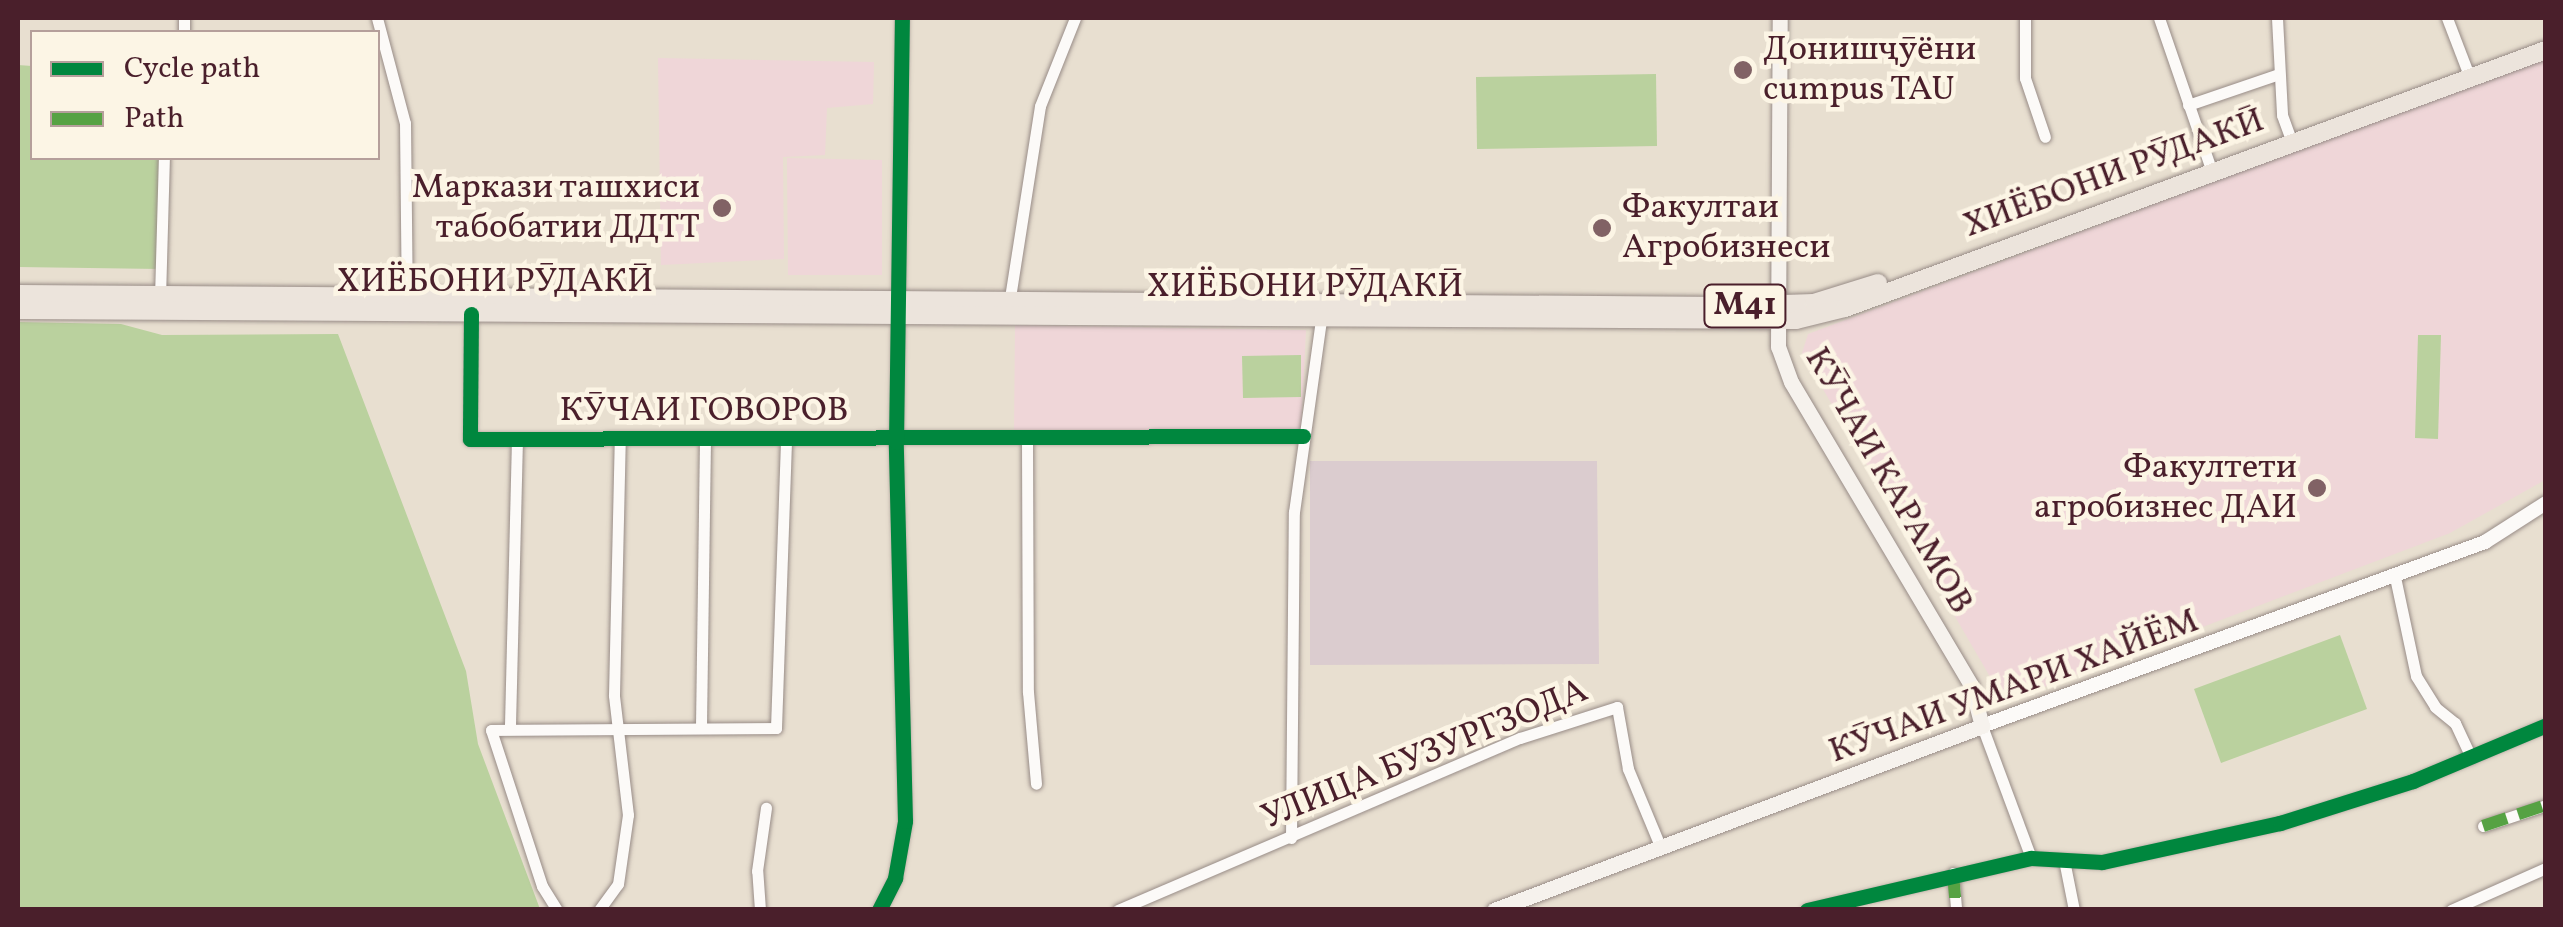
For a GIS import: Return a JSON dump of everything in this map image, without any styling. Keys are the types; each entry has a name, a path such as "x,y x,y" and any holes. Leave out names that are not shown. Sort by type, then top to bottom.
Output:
{"highway":[{"name":"M41","path":"407,305 1774,313 1842,296 2210,167 2468,73 2546,40"},
{"path":"2468,73 2546,50"},
{"path":"18,294 160,303"},
{"name":"ХИЁБОНИ РӮДАКӢ","path":"18,310 160,303 407,305 471,314 667,307"},
{"name":"ХИЁБОНИ РӮДАКӢ","path":"1009,310 1321,320 1352,312"}],"main road":[{"name":"КӮЧАИ КАРАМОВ","path":"1780,18 1774,313 1792,382 1970,685 1982,726"},
{"name":"КӮЧАИ УМАРИ ХАЙЁМ","path":"1494,910 1982,726"}],"street":[{"path":"377,18 405,124 407,305"},
{"path":"879,910 896,878 906,821 896,442 902,18"},
{"path":"1009,310 1040,106 1075,18"},
{"path":"2025,18 2024,78 2045,136"},
{"path":"2159,18 2210,167"},
{"path":"2277,18 2279,74 2290,138"},
{"path":"2446,18 2468,73"},
{"path":"2188,105 2279,74"},
{"path":"160,303 164,160"},
{"name":"КӮЧАИ ГОВОРОВ","path":"471,314 470,439 896,442 1303,436"},
{"path":"1291,838 1294,512 1321,320"},
{"path":"1027,439 1028,692 1036,784"},
{"path":"510,725 517,440"},
{"path":"599,910 618,884 626,855 628,780 617,726 620,440"},
{"path":"701,726 705,440"},
{"path":"557,910 542,886 490,730 510,725 776,728 786,442"},
{"name":"КӮЧАИ УМАРИ ХАЙЁМ","path":"1982,726 2485,542 2546,503"},
{"path":"2395,576 2416,676 2435,708 2455,723 2471,758"},
{"name":"УЛИЦА БУЗУРГЗОДА","path":"1118,910 1520,738 1617,707 1628,769 1660,846"},
{"path":"1807,910 2030,858 2102,862 2280,822 2471,758 2546,725"},
{"path":"1982,726 2030,858"},
{"path":"2482,826 2546,805"},
{"path":"760,910 757,871 766,808"},
{"path":"2064,860 2074,910"},
{"path":"2451,910 2546,868"},
{"path":"1953,873 1956,910"}],"shaded area":[{"name":"Маркази ташхиси табобатии ДДТТ","path":"658,58 874,62 873,104 827,108 825,155 783,157 784,259 661,265"},
{"path":"2543,58 2545,480 2450,533 2034,691 2000,694 1802,353 1808,334"},
{"path":"787,158 882,160 882,275 788,275"},
{"path":"1015,325 1306,330 1301,431 1014,435"},
{"path":"1310,461 1597,461 1599,664 1310,665"}],"green space":[{"path":"18,65 30,66 30,160 169,160 160,269 18,267"},
{"path":"1656,74 1657,146 1477,149 1476,77"},
{"path":"18,322 121,324 162,335 338,334 466,671 478,744 540,909 18,909"},
{"path":"2418,335 2441,335 2438,439 2415,438"},
{"path":"1301,355 1301,397 1243,398 1242,356"},
{"path":"2340,635 2367,709 2221,763 2194,689"}],"marked path":[{"path":"2483,826 2546,805"},
{"path":"1953,873 1956,910"}],"cycle path":[{"path":"879,910 895,878 905,821 896,442 902,18"},
{"path":"471,314 470,439 1303,436"},
{"path":"1807,910 2031,858 2102,862 2280,823 2413,781 2546,725"}],"place":[{"name":"Донишҷӯёни cumpus TAU","path":"1743,70"},
{"name":"Маркази ташхиси табобатии ДДТТ","path":"722,208"},
{"name":"Факултаи Агробизнеси","path":"1602,228"},
{"name":"Факултети агробизнес ДАИ","path":"2317,488"}]}
